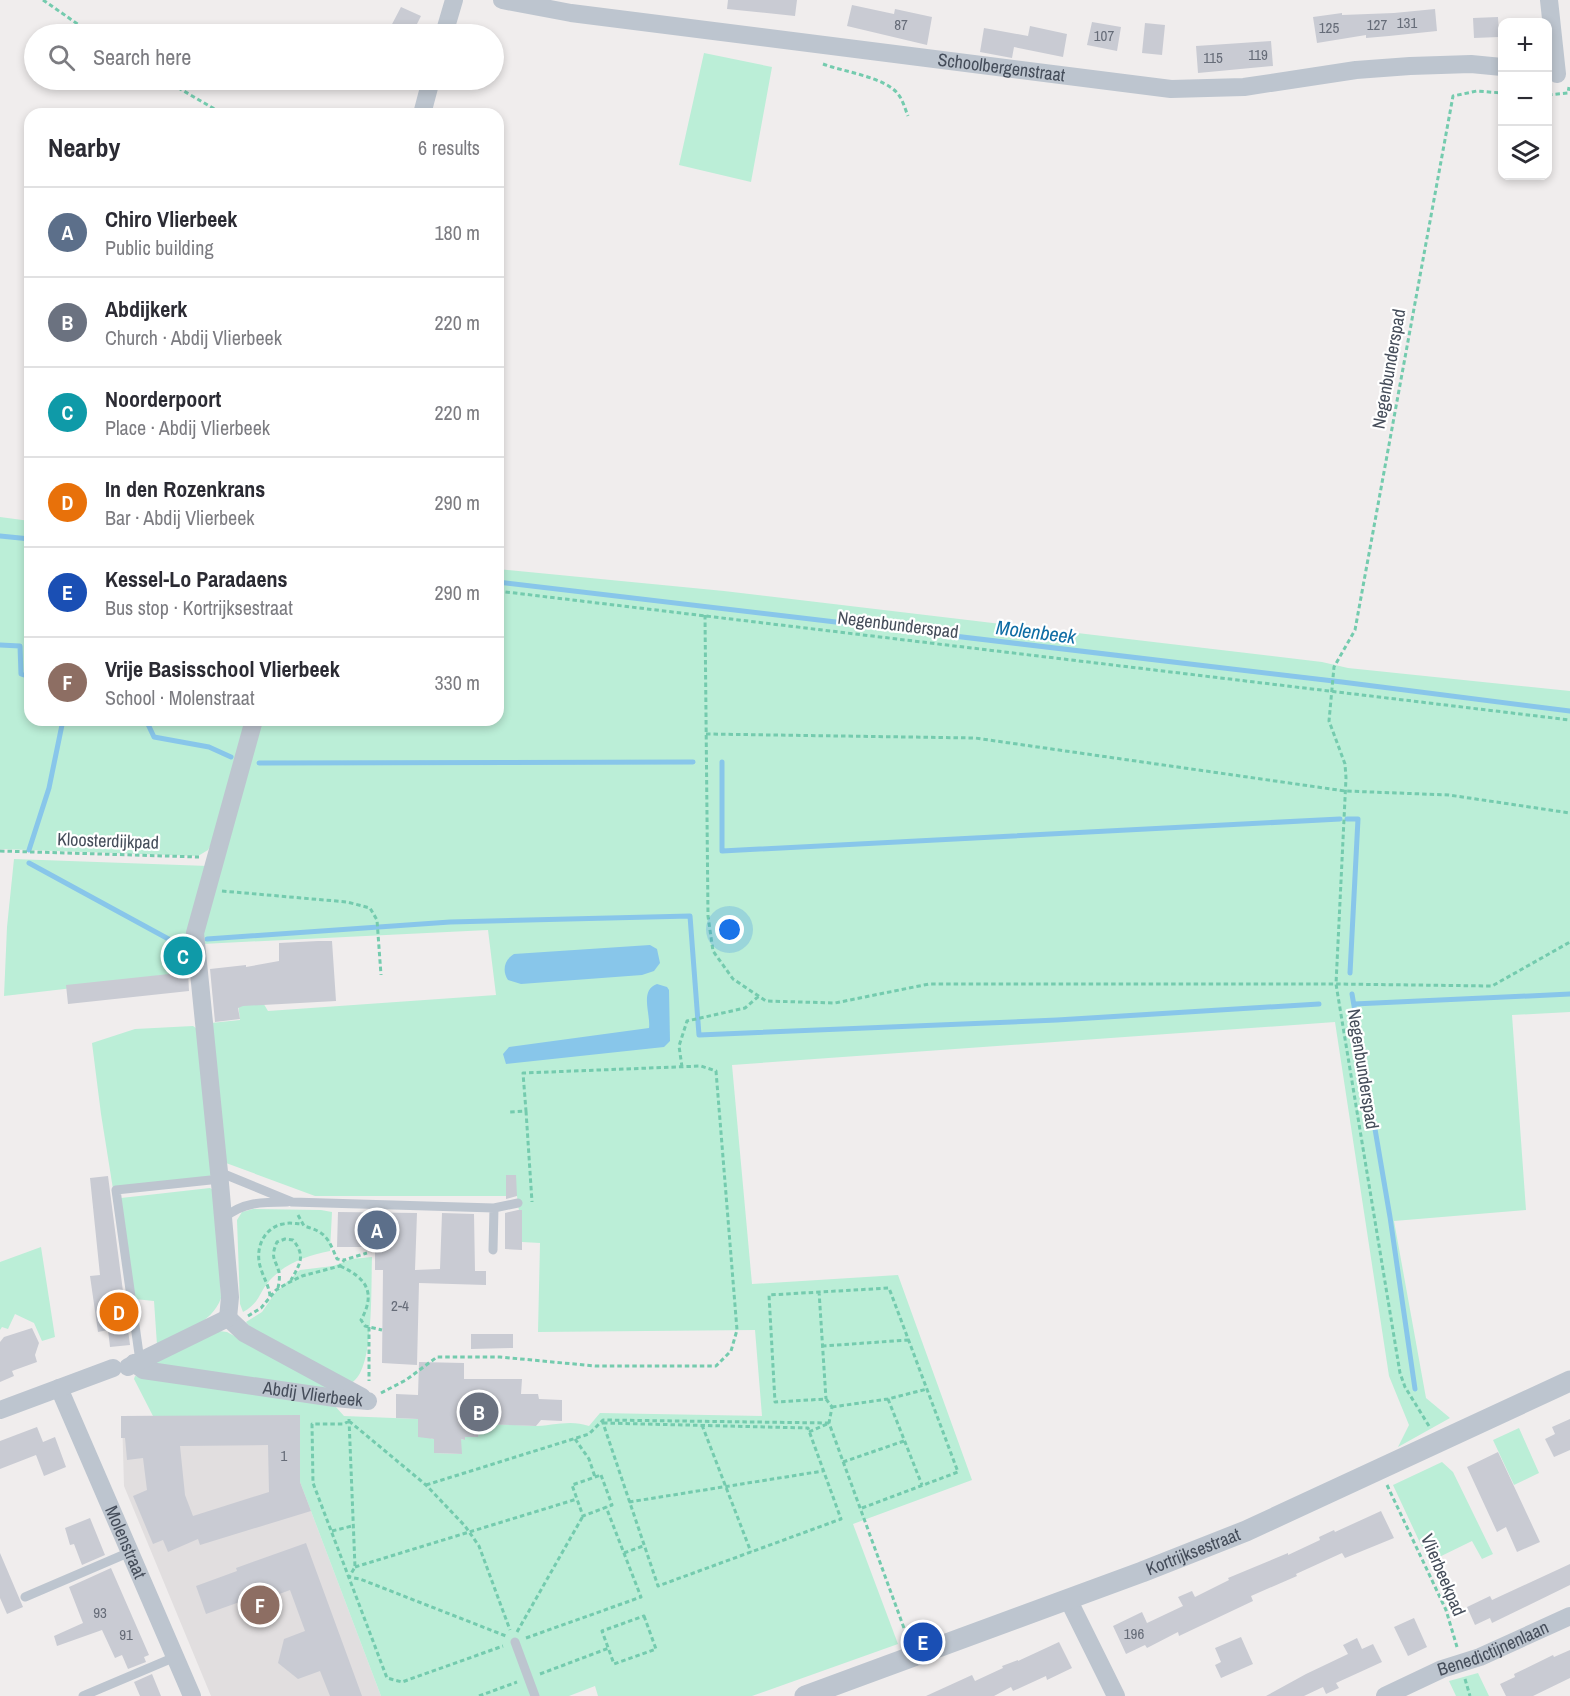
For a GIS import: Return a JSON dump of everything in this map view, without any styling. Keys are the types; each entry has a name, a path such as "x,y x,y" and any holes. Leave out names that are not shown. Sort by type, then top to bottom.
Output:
{"street":[{"path":"447,24 454,0"},
{"name":"Schoolbergenstraat","path":"502,0 571,13 1171,89 1244,87 1356,70 1410,66 1471,64 1498,67"},
{"path":"1549,0 1558,75"},
{"path":"424,108 429,90"},
{"path":"0,1410 128,1365 228,1318 230,1297 224,1219 195,933 252,726"},
{"name":"Abdij Vlierbeek","path":"228,1318 244,1333 368,1401"},
{"name":"Abdij Vlierbeek","path":"128,1365 143,1370 368,1401"},
{"name":"Kortrijksestraat","path":"805,1696 1246,1531 1570,1381"},
{"name":"Molenstraat","path":"59,1388 192,1696"},
{"path":"1068,1599 1116,1696"},
{"name":"Benedictijnenlaan","path":"1385,1696 1461,1662 1480,1657 1570,1616"}],"lane":[{"path":"128,1365 117,1190 220,1175 292,1202"},
{"path":"224,1219 234,1209 257,1202 494,1208 518,1203"},
{"path":"493,1250 494,1208"},
{"path":"25,1597 130,1552"},
{"path":"515,1642 535,1696"},
{"path":"83,1696 176,1657"}],"path":[{"path":"43,0 78,24"},
{"path":"812,44 820,62 888,85 899,94 908,116"},
{"path":"182,90 213,108"},
{"name":"Negenbunderspad","path":"1439,1443 1405,1387 1400,1373 1336,984 1345,764 1329,722 1334,667 1355,630 1453,96 1477,92 1498,93"},
{"name":"Negenbunderspad","path":"504,592 1331,689 1570,720"},
{"path":"705,615 708,916 713,951 733,979 766,1001 835,1003 929,984 1492,986 1570,942"},
{"path":"706,734 975,738 1345,791 1449,795 1570,813"},
{"name":"Kloosterdijkpad","path":"0,851 216,857"},
{"path":"208,881 223,891 347,902 370,908 376,920 381,975"},
{"path":"682,1067 679,1046 687,1021 745,1008 759,996"},
{"path":"369,1328 368,1401 406,1380 437,1357 500,1357 595,1366 716,1366 731,1351 737,1330 716,1071 701,1066 523,1073 532,1202 518,1203"},
{"path":"509,1112 526,1111"},
{"path":"292,1202 303,1224"},
{"path":"270,1298 268,1284 261,1270 259,1259 262,1239 275,1226 286,1223 303,1224 327,1236 337,1258 344,1260 367,1253"},
{"path":"278,1289 280,1274 273,1261 273,1250 277,1242 285,1239 293,1240 300,1249 301,1257 299,1268 290,1282"},
{"path":"340,1266 344,1260"},
{"path":"228,1318 245,1317 261,1308 278,1289 302,1276 340,1266 353,1272 369,1293 369,1305 361,1320 369,1328 382,1330"},
{"path":"826,1399 775,1402 769,1294 889,1288 958,1472 861,1508"},
{"path":"819,1292 826,1399 832,1407 829,1423 914,1655"},
{"path":"822,1346 909,1340"},
{"path":"832,1407 888,1400 927,1389"},
{"path":"888,1400 922,1485"},
{"path":"426,1485 589,1434 603,1420 829,1423"},
{"path":"349,1421 426,1485 469,1532 479,1546 515,1642"},
{"path":"349,1421 355,1567 349,1577"},
{"path":"349,1421 344,1424 312,1424 313,1483 387,1678 402,1682 641,1597 606,1507"},
{"path":"603,1423 808,1428 809,1432 840,1519 658,1586 603,1423"},
{"path":"809,1432 829,1423"},
{"path":"702,1425 751,1552"},
{"path":"575,1438 589,1460 595,1477"},
{"path":"843,1462 905,1441"},
{"name":"Vlierbeekpad","path":"1379,1470 1446,1610 1470,1696"},
{"path":"629,1502 823,1471"},
{"path":"515,1642 518,1630 584,1516 612,1505 601,1474 572,1485 584,1516"},
{"path":"355,1567 577,1499"},
{"path":"332,1531 352,1526"},
{"path":"624,1553 643,1546"},
{"path":"349,1577 360,1579 503,1635"},
{"path":"644,1616 656,1649 614,1664 609,1648 602,1631 644,1616"},
{"path":"479,1696 609,1648"}],"shaded area":[{"path":"300,1415 300,1482 381,1696 211,1696 124,1486 122,1416"}],"green space":[{"path":"704,53 772,67 751,182 679,165"},
{"path":"0,517 24,520 24,726 245,726 214,839 208,850 198,856 0,849"},
{"path":"504,570 724,591 1322,662 1348,668 1570,691 1570,1012 1512,1015 1526,1210 1394,1221 1426,1398 1450,1418 1398,1447 1409,1425 1389,1376 1335,1022 732,1065 752,1284 898,1275 972,1480 853,1524 898,1644 752,1696 598,1696 595,1686 569,1696 381,1696 300,1482 300,1416 153,1416 134,1379 135,1376 335,1406 344,1416 418,1419 418,1424 434,1439 434,1453 461,1454 461,1439 478,1437 480,1424 532,1426 575,1423 589,1426 600,1413 762,1416 755,1330 538,1332 540,1243 522,1242 522,1211 519,1211 517,1196 315,1196 226,1163 211,1023 240,1020 238,1003 262,1001 268,1011 496,995 488,930 202,944 207,910 259,726 504,726"},
{"path":"14,859 208,866 194,974 4,996 7,927"},
{"path":"193,1026 199,1030 213,1173 205,1180 113,1189 92,1043 135,1029"},
{"path":"210,1188 215,1191 221,1298 217,1307 203,1321 157,1345 154,1301 135,1299 121,1198"},
{"path":"253,1209 332,1212 330,1251 290,1264 266,1284 253,1305 243,1312 240,1304 237,1220 242,1212"},
{"path":"41,1247 55,1337 42,1341 34,1323 15,1314 8,1329 2,1327 0,1330 0,1262"},
{"path":"372,1257 368,1347 360,1373 348,1386 250,1327 246,1322 262,1312 275,1293 300,1270 333,1266 352,1259"},
{"path":"219,1331 227,1332 341,1393 153,1363"},
{"path":"1519,1428 1539,1473 1514,1485 1493,1440"},
{"path":"1442,1462 1453,1472 1493,1554 1482,1559 1472,1541 1429,1562 1393,1485"},
{"path":"1478,1673 1489,1696 1456,1696 1449,1681"}],"water":[{"path":"650,945 657,949 660,963 654,971 642,975 521,984 508,980 505,973 506,962 514,954"},
{"path":"657,984 669,990 670,1041 664,1047 506,1064 503,1054 509,1047 649,1028 647,997 648,992"}],"building":[{"path":"728,0 797,0 795,16 727,9"},
{"path":"852,5 894,14 895,9 932,17 927,45 847,26"},
{"path":"401,7 421,16 417,24 392,24"},
{"path":"1435,9 1437,31 1366,38 1366,35 1317,43 1313,17 1342,13 1342,15 1394,13"},
{"path":"1498,17 1498,37 1474,38 1473,18"},
{"path":"1092,22 1121,27 1117,51 1087,45"},
{"path":"1145,23 1165,25 1162,55 1142,53"},
{"path":"1030,26 1067,34 1063,57 1014,47 1012,58 980,52 984,28 1028,36"},
{"path":"1271,41 1273,66 1198,73 1196,46"},
{"path":"332,941 336,1001 243,1006 238,1008 240,1019 215,1022 210,969 246,965 246,967 279,961 279,943"},
{"path":"188,972 189,991 68,1004 66,985"},
{"path":"506,1175 516,1175 517,1196 506,1199"},
{"path":"108,1176 130,1345 110,1347 108,1330 98,1332 90,1276 100,1275 90,1178"},
{"path":"522,1210 522,1250 505,1249 505,1213"},
{"path":"338,1212 417,1213 415,1270 440,1269 442,1213 474,1214 475,1271 486,1271 486,1285 419,1283 417,1365 382,1363 383,1270 375,1270 375,1247 337,1247"},
{"path":"32,1328 39,1343 35,1355 37,1362 12,1371 14,1376 0,1382 0,1342 4,1337"},
{"path":"471,1334 513,1334 513,1348 471,1349"},
{"path":"419,1362 464,1363 464,1379 522,1379 521,1394 538,1394 539,1399 562,1400 562,1421 541,1420 536,1426 480,1424 478,1437 461,1439 462,1454 434,1453 434,1439 418,1437 418,1419 396,1418 396,1394 418,1395"},
{"path":"300,1415 300,1482 311,1511 200,1545 198,1539 168,1552 163,1540 153,1544 133,1496 147,1490 143,1458 127,1460 125,1438 121,1438 121,1416","holes":["268,1445 269,1492 193,1516 185,1495 180,1446"]},
{"path":"1570,1419 1570,1450 1554,1457 1545,1439 1555,1434 1552,1427"},
{"path":"37,1427 43,1442 55,1437 66,1467 44,1476 36,1455 0,1469 0,1441"},
{"path":"1498,1452 1540,1542 1517,1552 1506,1527 1497,1532 1467,1467"},
{"path":"1381,1511 1394,1538 1345,1558 1342,1553 1251,1596 1253,1601 1179,1636 1178,1632 1147,1648 1145,1645 1126,1654 1113,1626 1142,1612 1147,1623 1183,1606 1178,1597 1192,1591 1195,1597 1229,1580 1228,1578 1288,1553 1288,1555 1320,1540 1319,1537"},
{"path":"90,1518 105,1555 82,1565 74,1544 70,1545 65,1528"},
{"path":"306,1543 362,1696 330,1696 320,1671 298,1679 278,1663 284,1639 305,1631 290,1590 250,1605 248,1599 206,1614 196,1586 237,1571 236,1568"},
{"path":"0,1553 23,1607 7,1614 0,1598"},
{"path":"1570,1564 1570,1585 1492,1623 1490,1618 1475,1625 1467,1607 1490,1596 1492,1600"},
{"path":"111,1568 149,1655 144,1657 146,1662 128,1669 122,1655 115,1658 102,1630 57,1646 54,1636 83,1623 69,1587"},
{"path":"1414,1618 1427,1647 1408,1656 1394,1627"},
{"path":"1241,1637 1253,1664 1221,1678 1215,1665 1221,1662 1215,1648"},
{"path":"1357,1638 1362,1649 1373,1644 1382,1662 1336,1683 1339,1688 1326,1694 1323,1687 1304,1696 1266,1696 1348,1654 1343,1645"},
{"path":"1059,1642 1072,1668 1047,1680 1046,1676 1013,1691 1011,1687 994,1696 926,1696 972,1675 975,1681 1003,1668 1002,1666"},
{"path":"1570,1650 1570,1678 1533,1696 1506,1696 1500,1684 1515,1677 1514,1674 1553,1655 1554,1657"},
{"path":"152,1674 161,1696 140,1696 134,1682"}],"waterway":[{"name":"Molenbeek","path":"0,536 24,538"},
{"name":"Molenbeek","path":"504,583 1570,711"},
{"path":"0,645 20,646 21,674 24,675"},
{"path":"29,850 49,788 62,726"},
{"path":"149,726 154,737 209,747 231,757"},
{"path":"259,763 693,762"},
{"path":"722,762 722,851 1340,819"},
{"path":"1347,819 1358,819 1350,973"},
{"path":"29,863 174,942 190,941"},
{"path":"207,939 450,922 690,916 699,1035 1057,1020 1319,1004"},
{"path":"1352,994 1390,1217 1415,1389"},
{"path":"1354,1004 1570,994"}],"place":[{"name":"Noorderpoort","path":"183,956"},
{"name":"Chiro Vlierbeek","path":"377,1230"},
{"name":"In den Rozenkrans","path":"119,1312"},
{"name":"Abdijkerk","path":"479,1412"},
{"name":"Vrije Basisschool Vlierbeek","path":"260,1605"},
{"name":"Kessel-Lo Paradaens","path":"923,1642"}]}
